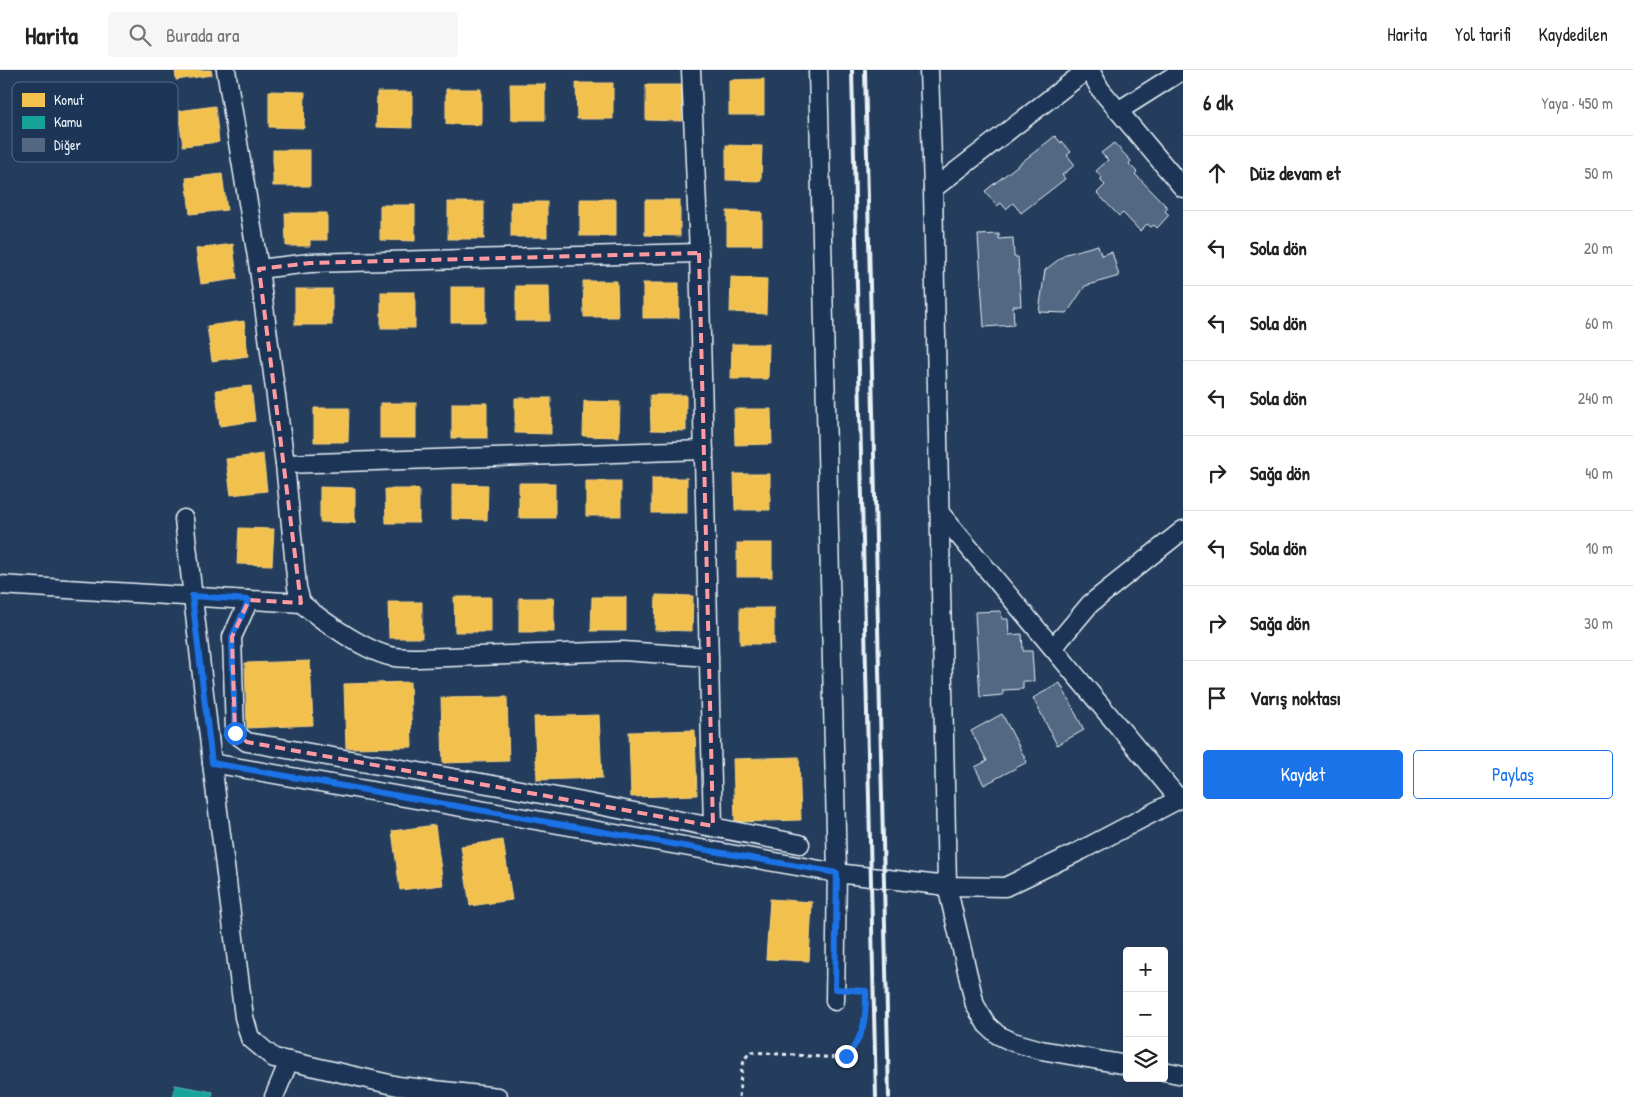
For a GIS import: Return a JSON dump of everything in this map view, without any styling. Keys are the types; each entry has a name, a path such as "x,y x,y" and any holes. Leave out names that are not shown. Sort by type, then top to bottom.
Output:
{"street":[{"path":"226,70 259,269 285,464 297,587 301,603 322,621 368,647 394,657 419,658 623,651 709,657"},
{"path":"691,70 699,253 713,826"},
{"path":"818,70 837,873 835,995"},
{"path":"929,70 947,886 975,1005 987,1025 998,1035 1013,1042 1040,1050 1123,1064"},
{"path":"933,190 1088,70 1100,89 1183,188"},
{"path":"1118,111 1183,70"},
{"path":"259,269 310,262 699,253"},
{"path":"285,464 704,450"},
{"path":"212,763 837,873 947,886 1005,887 1080,851 1181,798 940,513"},
{"path":"184,519 244,1017 250,1038 274,1058 399,1091 498,1097"},
{"path":"1053,648 1090,604 1183,530"},
{"path":"0,585 301,603"},
{"path":"249,600 232,637 235,733 247,742 510,788 800,844"},
{"path":"274,1097 289,1061"},
{"path":"1168,1072 1183,1075"}],"path":[{"path":"739,1097 743,1066 746,1055 751,1052 837,1058 846,1056 857,1042 863,1030 866,1016 866,991 835,995"}],"highlighted area":[{"path":"699,253 713,826 247,742 235,733 232,637 249,600 301,603 259,269 310,263"}],"building: Konut":[{"path":"175,70 211,70 212,75 176,80"},
{"path":"764,79 764,115 729,115 729,80"},
{"path":"576,83 613,83 613,119 577,119"},
{"path":"510,84 545,84 545,120 511,120"},
{"path":"646,85 682,85 682,121 646,120"},
{"path":"446,89 481,89 481,125 446,124"},
{"path":"269,91 305,92 304,128 269,127"},
{"path":"377,92 412,92 412,128 376,127"},
{"path":"215,106 219,142 183,146 178,111"},
{"path":"726,145 762,146 761,181 726,180"},
{"path":"273,150 310,150 310,186 273,186"},
{"path":"222,174 227,210 190,214 186,178"},
{"path":"580,199 616,199 616,236 580,236"},
{"path":"645,200 680,200 680,236 645,235"},
{"path":"448,202 484,202 484,239 448,239"},
{"path":"511,202 547,202 547,237 511,237"},
{"path":"380,205 415,205 415,241 380,240"},
{"path":"727,211 762,212 762,245 727,245"},
{"path":"285,213 327,213 327,240 310,240 310,246 286,246"},
{"path":"233,244 237,279 201,284 196,249"},
{"path":"731,277 767,279 766,314 730,312"},
{"path":"583,281 617,281 618,317 584,317"},
{"path":"643,283 679,283 679,318 643,318"},
{"path":"516,286 549,286 550,321 516,321"},
{"path":"451,287 486,287 486,322 451,322"},
{"path":"295,289 332,289 332,325 295,325"},
{"path":"381,292 415,292 415,328 381,328"},
{"path":"244,321 248,356 212,361 207,326"},
{"path":"732,344 769,344 768,379 731,379"},
{"path":"251,386 255,421 220,426 216,390"},
{"path":"650,395 686,395 686,431 651,430"},
{"path":"515,398 551,398 551,434 515,433"},
{"path":"584,401 620,402 619,437 583,436"},
{"path":"380,403 416,403 416,438 380,438"},
{"path":"452,403 487,403 487,438 452,438"},
{"path":"314,408 349,408 348,442 314,442"},
{"path":"734,409 771,409 772,444 735,445"},
{"path":"263,454 267,491 231,495 226,459"},
{"path":"734,474 770,474 770,510 735,510"},
{"path":"652,478 687,478 687,513 652,513"},
{"path":"586,481 621,481 621,516 586,516"},
{"path":"519,483 555,483 555,518 519,518"},
{"path":"452,484 488,485 487,520 452,519"},
{"path":"320,487 355,488 355,523 320,522"},
{"path":"385,489 419,489 419,523 386,523"},
{"path":"239,528 274,529 272,565 237,564"},
{"path":"737,543 772,543 772,577 737,577"},
{"path":"656,595 693,596 692,631 655,630"},
{"path":"454,597 491,597 491,632 455,632"},
{"path":"592,597 626,597 626,631 591,631"},
{"path":"519,598 554,598 554,632 519,632"},
{"path":"388,602 422,602 422,638 389,638"},
{"path":"740,608 774,608 774,644 740,644"},
{"path":"310,661 313,725 247,728 245,663"},
{"path":"410,682 412,747 346,748 344,684"},
{"path":"507,697 509,761 443,763 441,698"},
{"path":"599,715 602,778 537,780 534,717"},
{"path":"695,730 697,795 631,797 629,732"},
{"path":"799,757 801,820 735,822 733,759"},
{"path":"435,825 443,885 400,890 392,831"},
{"path":"503,840 512,900 470,906 461,846"},
{"path":"770,899 812,902 809,961 766,959"}],"building: Kamu":[{"path":"175,1085 213,1092 212,1097 173,1097"}],"building: Diğer":[{"path":"1055,136 1071,152 1067,155 1075,165 1062,175 1065,179 1021,213 1013,203 1006,209 1001,203 997,206 985,191"},
{"path":"1114,143 1131,161 1129,164 1137,172 1135,174 1168,208 1165,211 1169,215 1157,228 1154,225 1151,227 1147,224 1140,231 1123,213 1119,216 1097,193 1105,185 1100,180 1102,178 1096,171 1108,160 1101,153"},
{"path":"999,234 999,239 1013,238 1014,257 1018,257 1021,306 1013,306 1014,325 984,327 978,235"},
{"path":"1098,245 1101,255 1112,252 1119,276 1085,286 1067,313 1039,312 1045,270 1066,254"},
{"path":"1001,611 1002,619 1008,619 1009,635 1022,634 1023,651 1032,651 1034,681 1023,681 1023,689 1003,690 1003,695 980,697 975,612"},
{"path":"1060,683 1084,730 1057,745 1033,698"},
{"path":"1002,714 1027,762 984,785 975,767 987,761 971,731"}],"railway":[{"path":"852,70 876,1097"},
{"path":"865,70 889,1097"}],"route":[{"path":"235,733 232,637 249,600 192,596 212,763 837,873 835,989 866,991 866,1016 863,1030 852,1050 846,1056"}]}
